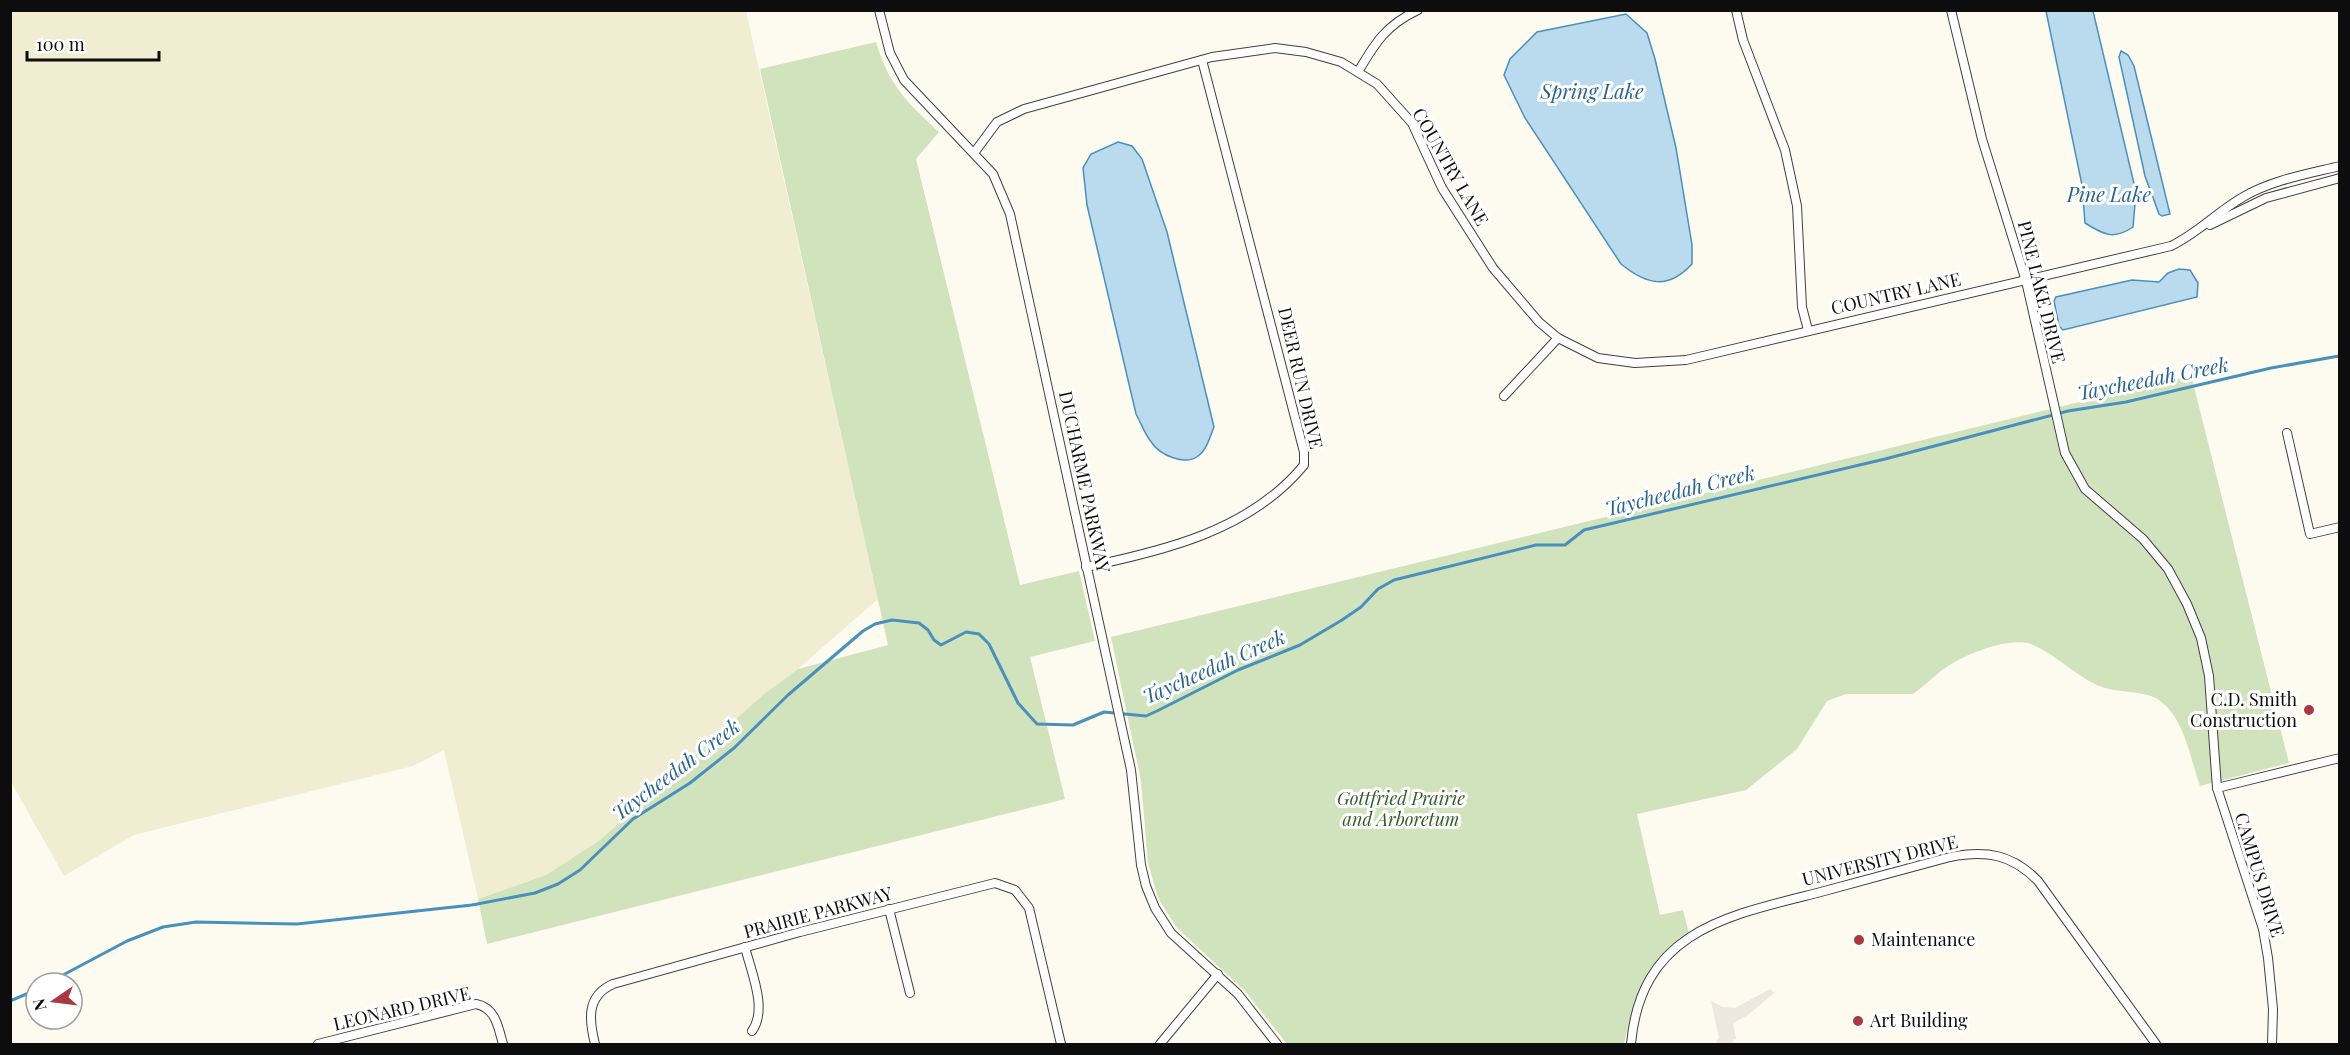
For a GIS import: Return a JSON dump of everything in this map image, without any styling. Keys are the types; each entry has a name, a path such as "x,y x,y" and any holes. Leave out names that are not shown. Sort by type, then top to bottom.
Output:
{"street":[{"name":"DUCHARME PARKWAY","path":"879,10 890,53 904,80 993,174 1010,214 1122,723 1135,798 1141,865 1149,896 1171,933 1218,974"},
{"path":"1358,72 1376,42 1396,21 1418,10"},
{"path":"1736,10 1743,40 1785,150 1797,206 1801,296 1808,330"},
{"name":"PINE LAKE DRIVE","path":"1951,10 1982,139 2026,281 2065,453 2077,477 2092,496 2128,525 2158,556 2176,582 2194,621 2205,653 2209,676 2217,788"},
{"name":"COUNTRY LANE","path":"974,153 997,122 1024,109 1203,60 1275,48 1306,52 1332,60 1377,84 1412,123 1442,188 1493,268 1539,322 1558,338 1598,358 1635,363 1686,360 2171,246 2266,198 2340,178"},
{"name":"DEER RUN DRIVE","path":"1086,567 1166,548 1241,516 1284,488 1304,465 1304,452 1272,322 1203,60"},
{"name":"COUNTRY LANE","path":"2200,230 2225,208 2246,195 2278,182 2340,166"},
{"path":"1504,396 1558,338"},
{"path":"2287,433 2310,534 2340,527"},
{"path":"2217,788 2340,758"},
{"name":"CAMPUS DRIVE","path":"2217,788 2263,929 2271,987 2272,1044"},
{"name":"UNIVERSITY DRIVE","path":"1632,1044 1638,1008 1655,973 1678,946 1706,926 1761,906 1950,857 1979,853 2011,859 2026,868 2038,881 2156,1044"},
{"name":"PRAIRIE PARKWAY","path":"595,1044 589,1020 592,1005 602,990 620,982 745,947 990,884 1008,886 1022,897 1030,912 1061,1044"},
{"path":"889,909 910,993"},
{"path":"745,947 759,1011 758,1022 752,1031"},
{"path":"1160,1044 1218,974 1252,1010 1277,1044"},
{"name":"LEONARD DRIVE","path":"318,1044 470,1005 483,1006 491,1012 496,1020 503,1044"}],"shaded area":[{"path":"10,11 746,11 878,599 798,669 764,694 600,840 546,875 478,899 444,750 413,766 134,835 64,876 11,782"},
{"path":"1770,989 1774,993 1748,1015 1733,1023 1736,1039 1733,1040 1734,1044 1719,1044 1716,1041 1719,1038 1711,1001 1723,1007 1735,1008"}],"green space":[{"path":"876,42 887,70 900,92 939,132 916,159 1020,585 1079,571 1095,641 1030,657 1065,799 487,944 478,899 546,875 600,840 764,694 798,669 888,645 760,69"},
{"name":"Gottfried Prairie and Arboretum","path":"2191,375 2289,763 2200,786 2184,735 2171,711 2162,702 2144,694 2097,685 2040,648 2021,642 1997,645 1959,659 1913,694 1846,694 1827,701 1797,749 1746,790 1637,814 1660,915 1683,910 1689,933 1671,949 1647,981 1635,1005 1624,1044 1287,1044 1245,991 1177,928 1158,898 1148,863 1141,781 1111,637"}],"water":[{"name":"Pine Lake","path":"2046,11 2093,11 2136,192 2133,227 2120,234 2104,233 2085,223 2082,185"},
{"name":"Spring Lake","path":"1626,14 1647,33 1655,59 1676,148 1692,245 1692,264 1674,278 1666,281 1657,282 1640,277 1621,264 1525,118 1504,75 1510,59 1537,32"},
{"path":"2121,51 2128,55 2134,66 2170,214 2162,216 2159,214 2145,176 2119,57"},
{"path":"1118,142 1132,146 1142,159 1167,232 1214,427 1204,450 1193,459 1173,458 1161,452 1145,433 1136,414 1087,205 1083,168 1091,154"},
{"path":"2179,269 2190,270 2198,283 2197,297 2063,330 2059,326 2054,301 2056,297 2132,280 2159,282 2168,273"}],"waterway":[{"name":"Taycheedah Creek","path":"71,971 127,941 163,927 196,922 297,924 472,905 535,893 558,884 580,870 633,819 690,783 734,748 788,695 863,631 875,624 892,620 919,623 941,645 966,632 979,634 989,644 1018,703 1037,724 1073,725 1104,712 1146,716 1238,670 1300,645 1361,607 1378,589 1394,580 1536,545 1565,545 1584,530 1885,459 2068,411 2126,402 2271,368 2339,356"},
{"name":"Taycheedah Creek","path":"10,1001 24,995"}],"place":[{"name":"C.D. Smith Construction","path":"2309,710"},
{"name":"Maintenance","path":"1859,940"},
{"name":"Art Building","path":"1858,1021"}]}
